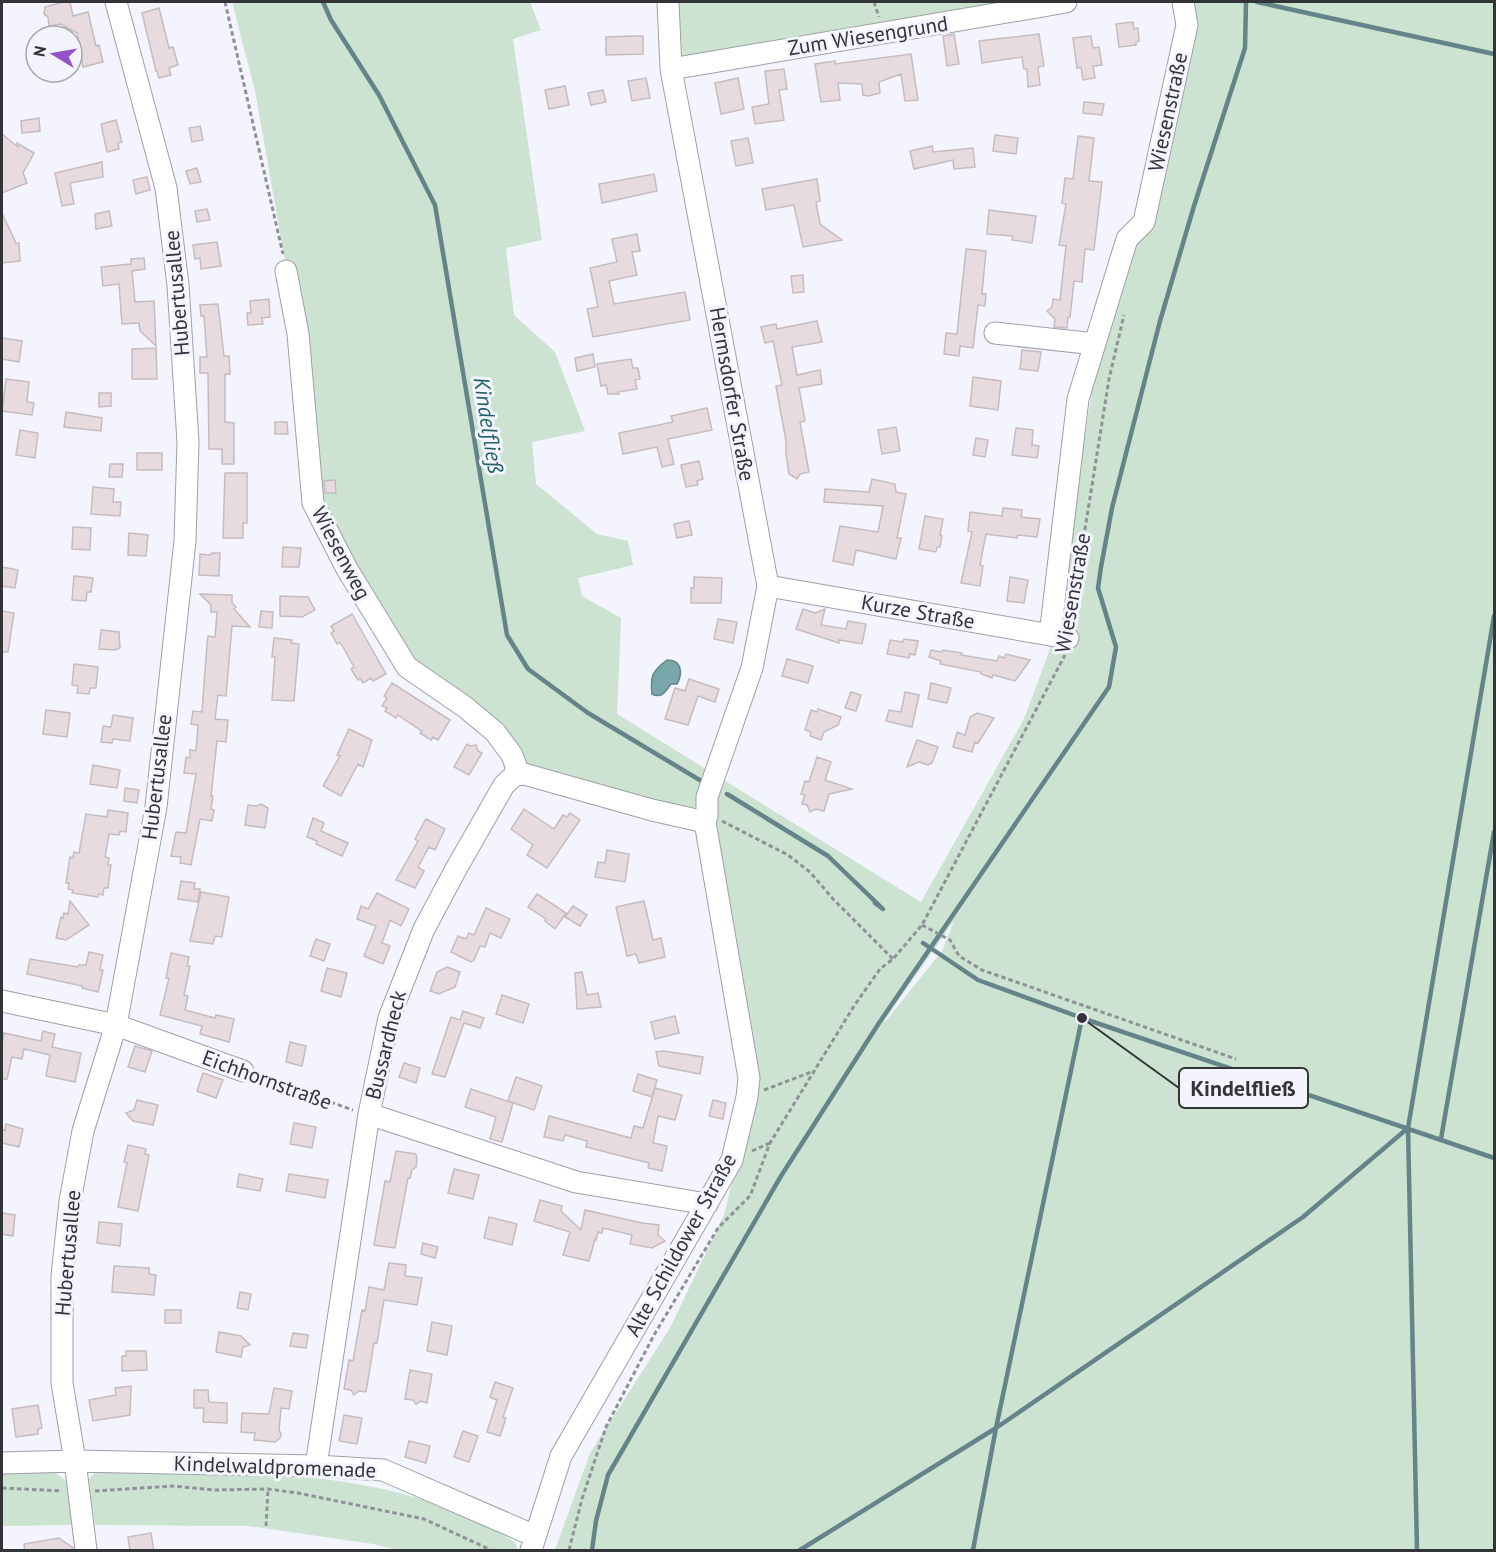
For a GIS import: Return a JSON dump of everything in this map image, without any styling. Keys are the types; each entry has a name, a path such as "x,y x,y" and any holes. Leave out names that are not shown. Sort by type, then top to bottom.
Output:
{"street":[{"name":"Hubertusallee","path":"86,1551 75,1461 62,1383 62,1287 65,1244 70,1201 83,1131 116,1025 156,807 185,541 188,442 178,285 166,188 116,2"},
{"name":"Hermsdorfer Straße","path":"668,2 670,69 768,586 752,668 709,797"},
{"name":"Zum Wiesengrund","path":"670,69 1066,2"},
{"name":"Wiesenstraße","path":"1059,637 1078,399 1127,239 1144,222 1187,25 1183,2"},
{"name":"Wiesenweg","path":"286,271 298,334 313,503 347,569 407,667 465,707 495,732 512,755 516,766 515,775"},
{"path":"995,333 1095,344"},
{"name":"Kurze Straße","path":"768,586 1059,637"},
{"path":"515,775 536,776 652,810 709,797"},
{"name":"Bussardheck","path":"316,1466 369,1114 389,1018 424,929 504,785 515,775"},
{"name":"Alte Schildower Straße","path":"533,1543 561,1456 732,1160 747,1097 748,1078 709,797"},
{"name":"Eichhornstraße","path":"2,1000 116,1025 243,1071"},
{"path":"369,1114 576,1182 707,1204"},
{"name":"Kindelwaldpromenade","path":"2,1463 75,1461 316,1466 383,1470 533,1543"}],"path":[{"path":"225,2 286,271"},
{"name":"Wiesenstraße","path":"569,1551 582,1499 606,1427 654,1335 718,1228 750,1196 770,1143 861,997 880,969 893,959 922,925 1065,655 1059,637 1124,313"},
{"path":"709,797 736,827 789,855 810,872 833,899 893,959"},
{"path":"922,925 950,940 959,956 982,970 1236,1059"},
{"path":"747,1097 816,1070"},
{"name":"Eichhornstraße","path":"243,1071 369,1114"},
{"path":"2,1488 78,1491 173,1486 214,1490 268,1489 424,1519 491,1551"},
{"path":"266,1526 268,1489"}],"green space":[{"path":"232,2 530,2 541,30 513,39 542,240 506,248 514,315 555,352 585,431 532,442 536,484 597,534 628,541 633,565 578,578 582,596 621,618 617,714 921,902 1024,719 1054,638 1099,344 1129,241 1187,2 1494,2 1494,1550 555,1550 590,1453 670,1328 724,1215 759,1072 714,809 656,804 524,766 503,732 483,708 406,656 317,498 286,266 255,91","holes":["954,921 942,951 885,1022"]},
{"path":"668,2 1066,2 671,69"},
{"path":"97,1469 262,1473 344,1482 424,1500 447,1508 515,1542 518,1550 398,1550 373,1544 248,1526 95,1525 88,1480"},
{"path":"52,1470 66,1481 73,1525 2,1526 2,1471"}],"water":[{"path":"667,660 676,662 680,668 679,680 677,684 671,684 661,695 652,694 653,675"}],"building":[{"path":"70,2 73,16 88,12 96,46 99,45 103,62 84,67 84,24 49,24 48,17 44,14 45,7"},
{"path":"159,8 169,48 173,47 178,65 169,68 171,75 159,78 142,13"},
{"path":"1133,22 1134,29 1138,28 1139,41 1136,45 1119,47 1116,24"},
{"path":"954,34 959,64 947,66 943,36"},
{"path":"1039,34 1044,66 1038,67 1040,85 1028,87 1027,69 1024,69 1022,57 982,63 979,41"},
{"path":"643,36 643,54 606,55 606,37"},
{"path":"1091,36 1093,48 1099,47 1102,65 1093,66 1095,78 1083,80 1081,67 1077,68 1073,38"},
{"path":"911,54 918,100 905,101 901,74 879,82 880,93 869,96 863,95 862,84 838,83 840,100 821,102 815,64 835,61 835,64"},
{"path":"784,69 787,89 779,90 784,120 755,124 752,107 769,104 765,71"},
{"path":"646,78 650,98 632,101 628,81"},
{"path":"738,78 744,109 721,114 715,83"},
{"path":"565,86 569,105 549,109 545,90"},
{"path":"603,90 606,102 591,105 588,93"},
{"path":"1084,102 1104,104 1102,115 1083,113"},
{"path":"39,118 40,131 22,133 21,121"},
{"path":"116,120 122,142 118,143 119,149 107,152 101,124"},
{"path":"200,126 203,140 192,142 189,128"},
{"path":"2,134 18,147 17,143 34,153 23,173 27,183 2,193"},
{"path":"995,135 1018,138 1016,154 993,151"},
{"path":"1078,136 1094,138 1089,181 1102,182 1094,250 1085,249 1082,282 1074,281 1067,328 1054,327 1055,319 1047,311 1052,307 1053,299 1060,300 1066,246 1059,245 1066,204 1062,203 1065,178 1073,179"},
{"path":"748,138 753,163 736,166 731,141"},
{"path":"932,146 933,152 973,148 975,167 954,169 953,160 914,169 910,151"},
{"path":"102,162 103,177 70,183 74,204 62,206 55,173"},
{"path":"197,168 201,182 190,184 186,171"},
{"path":"654,174 657,191 602,203 599,184"},
{"path":"147,177 150,190 136,194 133,180"},
{"path":"817,179 820,201 816,202 820,224 842,240 803,247 794,205 766,210 762,189"},
{"path":"207,209 210,220 197,222 195,211"},
{"path":"989,210 1036,216 1032,243 1012,240 1013,236 987,234"},
{"path":"109,211 112,226 96,229 95,214"},
{"path":"2,213 16,243 19,243 20,261 2,263"},
{"path":"637,234 640,251 632,252 637,275 609,281 614,304 685,292 690,320 593,337 587,309 598,307 590,268 617,262 612,239"},
{"path":"217,242 221,266 201,269 200,258 195,259 193,245"},
{"path":"966,249 986,251 982,294 986,294 985,306 978,305 973,348 960,346 959,356 944,354 946,333 957,334"},
{"path":"144,258 145,269 132,271 135,302 154,301 156,346 140,331 139,323 122,324 119,284 103,286 101,267 131,264 131,259"},
{"path":"803,275 804,292 793,293 791,276"},
{"path":"269,299 270,317 262,318 263,324 248,325 247,313 251,313 250,301"},
{"path":"218,304 224,356 229,356 230,374 225,374 225,422 234,423 234,464 222,464 222,449 209,449 208,373 200,373 200,357 207,357 204,316 201,316 200,305"},
{"path":"817,321 822,342 792,347 797,375 820,370 822,384 799,388 805,421 800,422 809,472 800,474 797,479 789,474 786,441 776,386 782,385 773,341 765,343 761,327 776,324 777,329"},
{"path":"2,338 22,341 19,362 2,359"},
{"path":"156,348 157,379 132,379 132,349"},
{"path":"1022,350 1041,352 1038,371 1020,369"},
{"path":"593,354 595,367 577,371 575,358"},
{"path":"631,359 633,368 638,368 640,379 635,380 637,389 618,392 619,394 608,394 606,385 601,386 597,364"},
{"path":"973,377 1001,381 998,410 970,406"},
{"path":"6,379 29,382 27,402 34,403 32,415 2,411"},
{"path":"99,393 111,393 111,406 99,407"},
{"path":"707,408 712,430 668,439 674,464 662,467 657,447 623,454 619,433 673,422 671,416"},
{"path":"66,412 102,418 101,431 64,427"},
{"path":"275,422 287,422 288,434 275,434"},
{"path":"896,427 900,451 882,454 878,430"},
{"path":"1016,428 1033,430 1032,445 1039,446 1037,458 1012,455"},
{"path":"20,430 38,433 35,458 16,455"},
{"path":"976,438 988,440 985,457 973,455"},
{"path":"137,453 162,453 162,470 137,470"},
{"path":"699,461 703,479 697,481 698,485 686,487 681,465"},
{"path":"110,464 123,464 122,477 109,477"},
{"path":"225,473 247,473 247,523 243,523 243,538 223,538"},
{"path":"872,479 895,484 896,492 906,494 897,538 901,538 896,559 856,550 853,565 833,561 840,526 878,532 883,506 824,502 825,489 869,492"},
{"path":"335,480 336,493 325,493 324,481"},
{"path":"93,487 114,489 113,502 121,502 120,516 91,514"},
{"path":"1003,508 1022,510 1021,517 1040,519 1037,537 1018,535 1017,538 986,534 980,565 983,566 980,586 961,583 972,532 968,531 970,512 1002,516"},
{"path":"925,516 943,519 940,547 937,547 936,552 919,549"},
{"path":"689,521 692,535 677,538 674,524"},
{"path":"73,527 91,528 90,550 72,549"},
{"path":"129,533 148,535 146,556 128,555"},
{"path":"283,547 301,548 299,567 282,567"},
{"path":"220,553 219,576 199,575 200,554 210,555"},
{"path":"2,567 18,570 15,588 2,586"},
{"path":"74,576 93,578 91,592 87,592 86,601 72,600"},
{"path":"694,577 722,578 721,603 691,603"},
{"path":"1010,577 1028,580 1024,603 1007,601"},
{"path":"200,594 232,595 232,603 236,607 234,609 250,627 232,626 226,696 218,695 215,719 228,720 226,742 217,741 211,796 213,796 211,809 214,810 212,821 200,819 191,865 180,863 181,857 171,856 176,832 186,833 196,774 184,773 186,757 190,758 190,750 196,751 198,725 191,724 193,711 202,712 208,636 215,637 217,612 211,612 211,605"},
{"path":"280,596 308,597 315,610 302,617 280,616"},
{"path":"803,609 815,613 825,609 821,625 846,629 848,621 866,624 862,644 839,640 839,643 796,629"},
{"path":"2,611 14,613 8,652 2,652"},
{"path":"261,611 273,612 272,628 259,627"},
{"path":"352,614 386,674 373,681 371,678 363,683 360,678 358,680 351,669 354,667 343,647 340,642 337,644 331,633 334,631 331,626"},
{"path":"718,619 737,622 733,643 714,639"},
{"path":"101,630 119,632 120,648 99,649"},
{"path":"274,638 292,640 291,643 299,644 294,701 272,700"},
{"path":"904,639 918,641 915,655 910,654 909,658 887,654 890,640 903,642"},
{"path":"931,650 962,653 961,655 997,661 999,656 1004,658 1006,654 1030,660 1015,681 993,675 992,678 981,672 940,664 941,661 929,657"},
{"path":"787,659 813,666 808,683 782,676"},
{"path":"74,664 98,667 96,688 90,688 89,694 77,693 78,686 72,685"},
{"path":"689,679 719,689 715,702 698,696 688,725 665,719 675,688 685,691"},
{"path":"392,683 450,720 438,740 433,737 431,740 398,715 396,718 385,711 387,708 382,706 387,698 384,696"},
{"path":"931,683 951,688 947,703 928,699"},
{"path":"851,692 861,695 856,711 845,708"},
{"path":"905,692 919,695 912,727 886,721 889,710 901,712"},
{"path":"818,709 841,717 838,725 824,732 821,740 810,736 811,732 805,730 811,710 817,712"},
{"path":"46,710 70,713 67,737 43,734"},
{"path":"977,713 994,718 978,743 975,742 972,752 953,747 957,732 965,735 970,717"},
{"path":"113,715 133,718 130,741 113,739 112,743 101,742 103,726 111,727"},
{"path":"349,729 372,740 363,767 358,764 341,796 323,786 340,756 337,755"},
{"path":"917,740 938,747 932,763 928,765 919,762 907,767"},
{"path":"467,744 476,745 478,751 482,753 469,775 454,767"},
{"path":"817,757 831,762 825,780 852,789 829,794 824,811 816,809 810,812 807,805 802,804 805,795 801,794 805,781 809,782"},
{"path":"93,765 120,770 117,788 90,784"},
{"path":"125,788 139,790 137,803 124,801"},
{"path":"261,804 268,808 265,828 245,825 248,805"},
{"path":"524,809 554,829 563,815 567,817 570,813 580,820 547,868 527,855 533,845 511,829"},
{"path":"108,810 128,813 126,832 120,831 119,835 109,834 105,857 109,858 108,865 111,865 108,888 104,888 103,895 99,894 98,897 72,893 73,890 68,889 69,883 66,883 70,857 73,858 74,852 79,853 86,814 107,817"},
{"path":"313,818 324,823 321,831 348,843 342,856 316,844 317,841 307,837"},
{"path":"426,819 445,829 435,850 429,847 418,867 424,871 415,888 396,880 418,841 415,839"},
{"path":"607,850 629,854 625,882 595,877 598,862 605,863"},
{"path":"181,881 195,883 194,889 200,889 198,902 178,899"},
{"path":"201,892 229,897 222,937 215,936 213,944 190,941"},
{"path":"377,893 409,909 401,926 390,920 382,943 390,946 383,964 364,956 376,926 357,919 361,906 368,909"},
{"path":"537,894 566,913 555,929 545,921 546,919 528,907"},
{"path":"70,901 89,925 66,940 56,938 61,917 63,918 64,913 68,914"},
{"path":"644,901 653,940 661,938 665,957 639,963 636,954 627,956 616,907"},
{"path":"573,906 587,915 580,926 565,917"},
{"path":"486,908 510,919 501,938 490,933 485,947 480,946 471,962 451,952 458,936 466,939 469,933 474,935"},
{"path":"316,939 330,944 324,961 310,956"},
{"path":"89,952 103,955 100,970 103,970 98,992 82,988 82,986 27,974 30,959 78,967 86,965"},
{"path":"171,953 189,957 187,966 190,966 184,995 188,996 185,1010 215,1018 216,1015 234,1019 229,1042 200,1034 202,1026 160,1015 169,978 166,978"},
{"path":"447,967 460,972 455,987 439,994 430,991 437,972"},
{"path":"327,968 347,973 341,997 321,991"},
{"path":"582,972 587,995 598,993 601,1007 577,1009 575,973"},
{"path":"502,995 529,1004 523,1023 496,1014"},
{"path":"463,1011 484,1018 480,1028 464,1023 445,1077 432,1074 451,1017 460,1020"},
{"path":"675,1016 679,1033 655,1039 651,1022"},
{"path":"43,1031 55,1034 52,1047 81,1053 75,1082 46,1076 50,1055 24,1049 22,1059 12,1057 7,1079 2,1079 4,1033 41,1041"},
{"path":"290,1042 306,1046 302,1066 286,1062"},
{"path":"135,1046 152,1051 145,1072 128,1067"},
{"path":"656,1052 703,1057 700,1074 659,1066"},
{"path":"404,1063 420,1068 416,1083 399,1077"},
{"path":"203,1073 223,1080 216,1098 197,1091"},
{"path":"638,1074 657,1080 652,1097 633,1091"},
{"path":"516,1077 542,1086 534,1110 508,1101"},
{"path":"655,1088 682,1095 675,1120 658,1116 653,1143 667,1146 662,1171 648,1168 649,1163 586,1147 587,1141 565,1135 563,1141 544,1137 549,1116 631,1138 634,1126 643,1128"},
{"path":"471,1089 513,1103 502,1142 490,1139 496,1117 465,1107"},
{"path":"137,1100 158,1105 153,1125 133,1121 126,1113 134,1110"},
{"path":"713,1100 726,1103 723,1119 709,1116"},
{"path":"294,1123 316,1127 312,1148 290,1144"},
{"path":"6,1124 23,1129 19,1147 2,1143 2,1129 5,1130"},
{"path":"128,1145 146,1149 145,1154 149,1155 138,1211 118,1207 127,1163 124,1162"},
{"path":"396,1151 416,1154 417,1160 416,1167 408,1178 395,1248 374,1245 385,1181 390,1182"},
{"path":"454,1169 479,1175 473,1199 448,1193"},
{"path":"239,1174 263,1179 260,1191 237,1187"},
{"path":"289,1174 328,1180 325,1198 286,1191"},
{"path":"540,1200 562,1206 561,1211 581,1230 585,1210 659,1225 658,1235 665,1241 652,1248 630,1244 632,1235 603,1228 602,1233 598,1232 595,1239 589,1261 563,1255 570,1232 534,1221"},
{"path":"2,1213 15,1215 13,1236 2,1234"},
{"path":"489,1217 517,1224 512,1245 484,1238"},
{"path":"99,1222 122,1224 120,1246 97,1243"},
{"path":"423,1243 438,1247 435,1258 421,1254"},
{"path":"389,1263 406,1265 405,1276 422,1278 417,1305 384,1300 366,1392 359,1391 354,1395 351,1390 344,1389 349,1360 353,1361 362,1310 365,1311 369,1287 384,1290"},
{"path":"114,1266 149,1268 149,1274 156,1275 154,1295 112,1292"},
{"path":"240,1292 251,1294 248,1310 237,1308"},
{"path":"165,1310 181,1310 181,1323 165,1323"},
{"path":"432,1322 452,1326 447,1355 427,1351"},
{"path":"219,1332 241,1336 250,1345 243,1347 241,1357 216,1352"},
{"path":"293,1333 308,1335 306,1348 290,1346"},
{"path":"126,1351 146,1351 147,1370 122,1371 122,1356 126,1356"},
{"path":"410,1370 432,1374 427,1403 421,1401 416,1404 413,1400 405,1399"},
{"path":"495,1382 513,1388 503,1417 506,1418 500,1436 487,1432 497,1400 490,1397"},
{"path":"131,1386 130,1415 93,1421 89,1400 116,1395 115,1388"},
{"path":"274,1388 292,1391 289,1409 281,1408 280,1438 275,1442 254,1440 255,1433 241,1432 242,1413 269,1414"},
{"path":"194,1390 208,1390 209,1402 227,1403 227,1423 203,1422 204,1408 194,1408"},
{"path":"38,1405 42,1428 38,1429 38,1434 16,1437 12,1409"},
{"path":"344,1415 362,1418 357,1444 339,1441"},
{"path":"463,1431 478,1436 469,1462 454,1457"},
{"path":"409,1441 430,1446 426,1463 405,1457"},
{"path":"151,1533 154,1551 130,1551 128,1537"},
{"path":"59,1538 73,1548 73,1551 25,1551 24,1544"}],"waterway":[{"name":"Kindelfließ","path":"323,2 331,20 379,95 435,205 507,635 528,669 588,713 703,782"},
{"path":"592,1550 596,1521 608,1475 781,1176 879,1023 1109,687 1116,647 1098,588 1112,508 1160,321 1245,48 1246,2"},
{"path":"1257,2 1494,54"},
{"path":"1417,1550 1408,1128 1494,616"},
{"name":"Kindelfließ","path":"727,794 828,856 883,909 875,903"},
{"path":"1441,1139 1494,832"},
{"name":"Kindelfließ","path":"923,943 978,980 1082,1018 1494,1158"},
{"path":"973,1550 996,1428 1082,1018"},
{"path":"800,1550 996,1428 1303,1217 1408,1128"}],"place":[{"name":"Kindelfließ","path":"1082,1018"}]}
